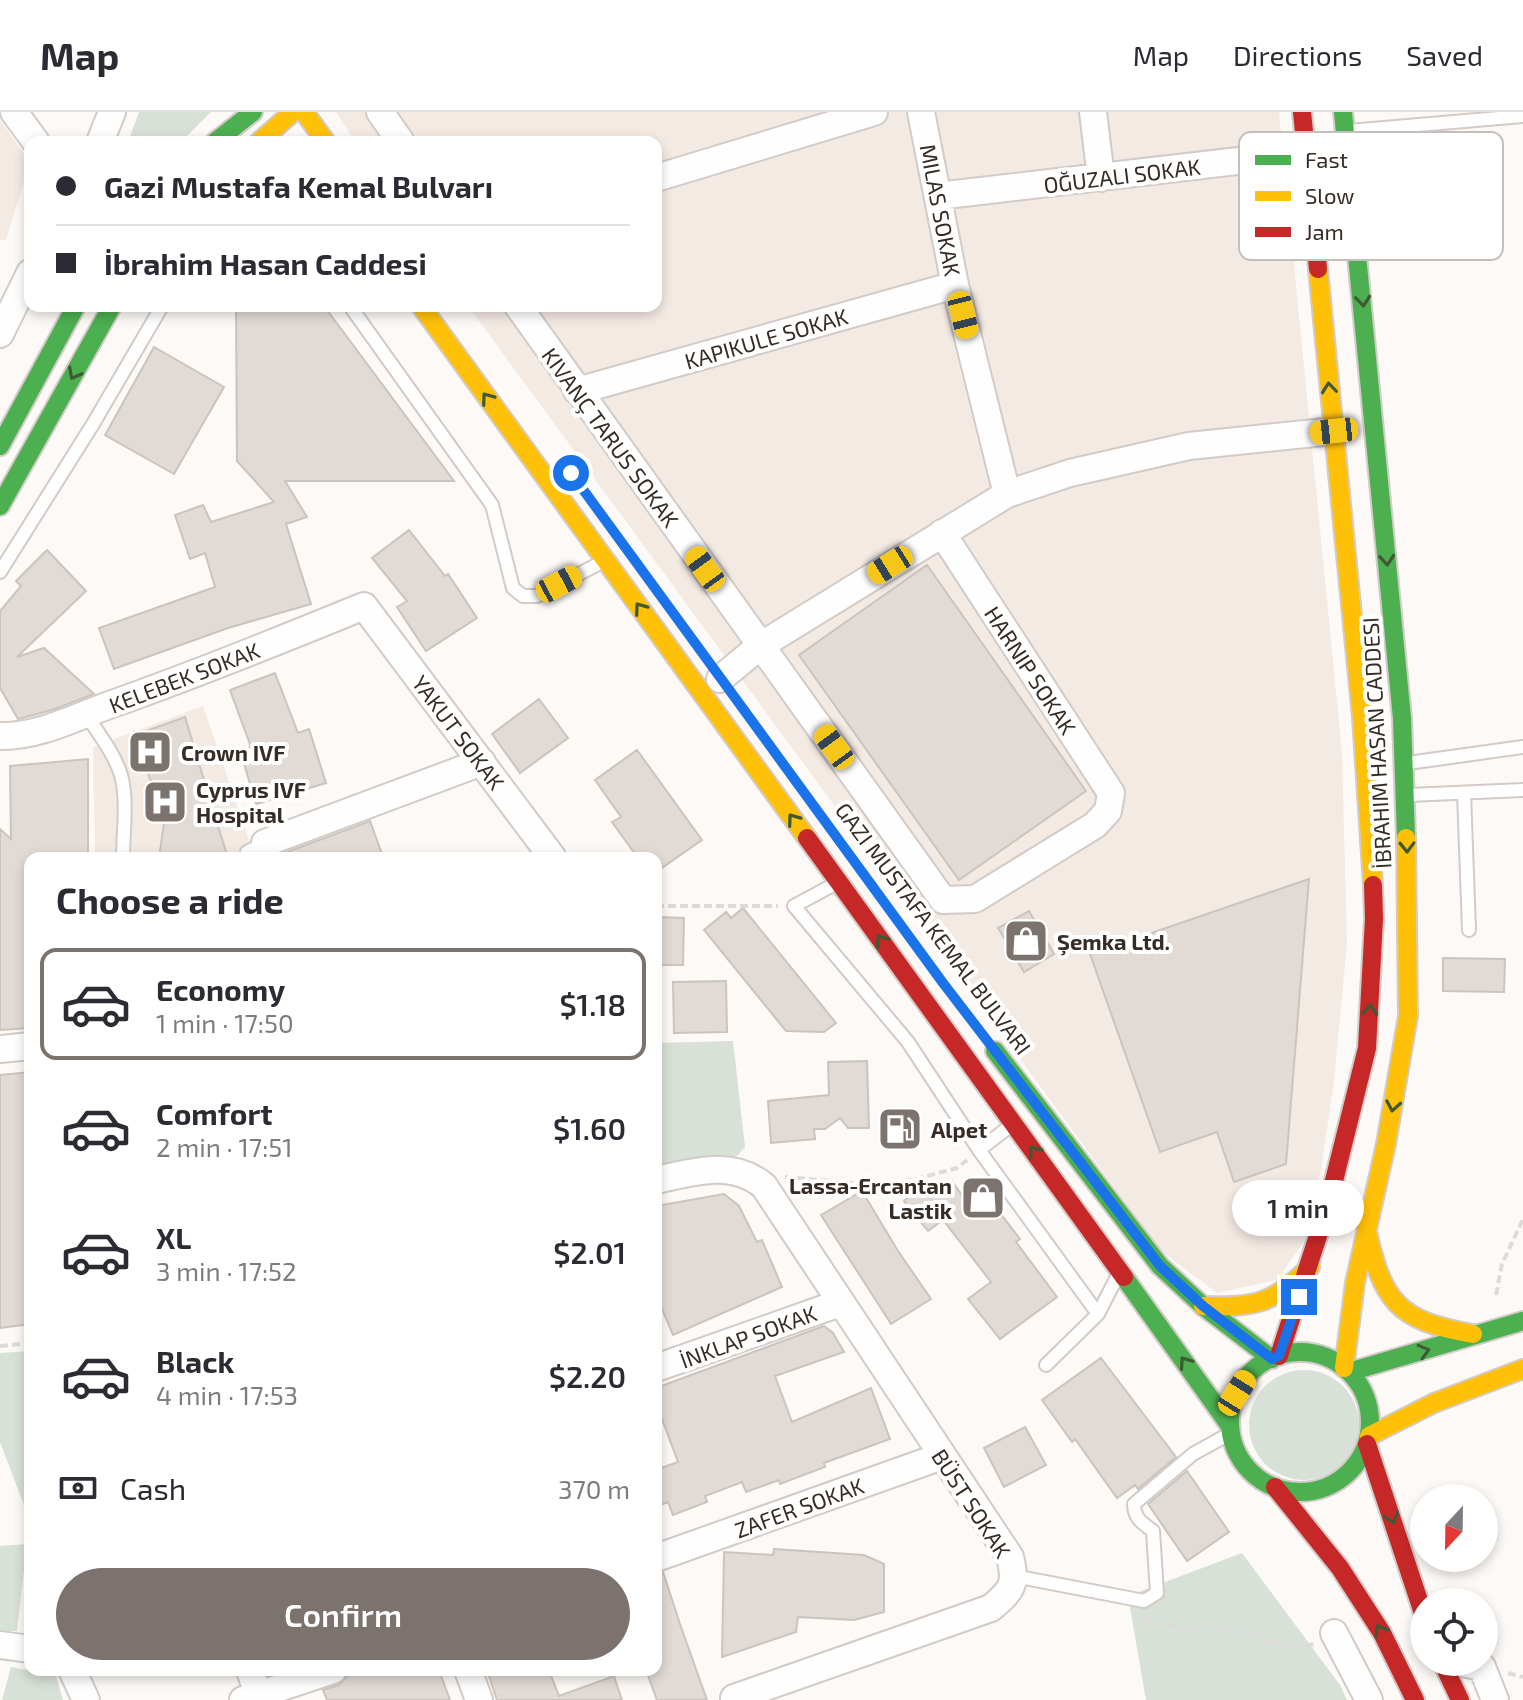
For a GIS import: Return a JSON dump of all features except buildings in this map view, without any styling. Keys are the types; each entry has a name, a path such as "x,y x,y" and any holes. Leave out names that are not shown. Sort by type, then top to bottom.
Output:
{"main road":[{"path":"209,136 227,112"},
{"path":"223,136 253,112"},
{"path":"304,112 322,136"},
{"name":"İBRAHIM HASAN CADDESI","path":"1302,112 1304,132"},
{"name":"İBRAHIM HASAN CADDESI","path":"1343,112 1345,131"},
{"path":"266,136 288,118"},
{"name":"İBRAHIM HASAN CADDESI","path":"1276,1357 1310,1267 1348,1131 1367,1048 1373,933 1366,775 1317,260"},
{"name":"İBRAHIM HASAN CADDESI","path":"1346,1370 1366,1227 1386,1144 1408,1016 1409,932 1404,763 1358,260"},
{"path":"0,446 73,312"},
{"path":"0,506 109,312"},
{"path":"425,312 839,882 925,1032 1014,1123 1231,1429"},
{"path":"981,1033 1160,1266 1203,1306 1276,1357"},
{"path":"1366,1227 1373,1264 1381,1285 1404,1313 1438,1329 1484,1333"},
{"path":"1203,1306 1261,1304 1284,1294 1310,1267"},
{"path":"1346,1370 1523,1321"},
{"path":"1302,1352 1324,1357 1346,1370 1363,1391 1370,1413 1368,1440 1357,1464 1340,1480 1320,1490 1297,1493 1257,1478 1243,1463 1234,1445 1232,1409 1241,1386 1258,1367 1276,1357 1302,1352"},
{"path":"1368,1440 1434,1403 1523,1369"},
{"path":"1368,1440 1415,1588"},
{"path":"1275,1487 1340,1568 1382,1633 1415,1700"},
{"path":"1449,1676 1460,1700"}],"street":[{"path":"14,112 32,136"},
{"path":"102,136 112,112"},
{"path":"380,112 397,136"},
{"path":"662,176 874,112"},
{"name":"MILAS SOKAK","path":"921,112 955,285 1007,494"},
{"path":"1093,112 1101,178"},
{"name":"OĞUZALI SOKAK","path":"938,196 1239,161"},
{"path":"0,334 24,285"},
{"path":"577,391 955,285"},
{"path":"522,312 943,900 975,899 1095,825 1108,811 1111,793 942,533"},
{"path":"720,678 760,646 1007,494 1070,473 1189,446 1334,431"},
{"name":"KELEBEK SOKAK","path":"0,736 28,734 86,714 216,667 364,606"},
{"name":"YAKUT SOKAK","path":"364,606 549,852"},
{"path":"256,851 482,762"},
{"path":"0,1049 24,1047"},
{"path":"662,1179 696,1172 735,1170 750,1174"},
{"name":"BÜST SOKAK","path":"739,1698 991,1608 1009,1592 1014,1576 1010,1557 764,1186 750,1174"},
{"name":"İNKLAP SOKAK","path":"662,1366 840,1303"},
{"name":"ZAFER SOKAK","path":"662,1556 942,1456"},
{"path":"1334,1633 1369,1700"},
{"path":"0,1645 24,1648"},
{"path":"75,1676 86,1700"},
{"path":"250,1688 305,1676"},
{"path":"470,1676 479,1700"},
{"path":"1486,1676 1495,1700"}],"lane":[{"path":"1345,131 1523,116"},
{"path":"0,572 158,312"},
{"path":"354,312 492,505 513,588 523,596 537,596 605,560"},
{"path":"86,714 112,755 121,776 124,791 123,852"},
{"path":"1404,763 1523,747"},
{"path":"1406,795 1523,790"},
{"path":"1464,793 1469,930"},
{"path":"839,882 794,906 925,1032 979,1150 1098,1314"},
{"path":"979,1150 1014,1123 1039,1109"},
{"path":"1046,1365 1098,1314 1120,1271"},
{"path":"1014,1576 1144,1601 1157,1593 1153,1531 1140,1522 1134,1513 1134,1504 1193,1454 1231,1429"}],"path":[{"path":"662,906 794,906"},
{"path":"750,1174 889,1186 957,1168 979,1150"},
{"path":"1484,1333 1502,1264 1523,1219"},
{"path":"0,1346 24,1344"},
{"path":"1140,1615 1151,1622 1187,1630 1215,1623 1257,1639 1294,1647 1326,1643 1349,1659"}],"shaded area":[{"path":"139,112 211,112 187,136 130,136"},
{"path":"336,112 1279,112 1281,132 1239,132 1239,260 1294,260 1342,753 1347,944 1334,1081 1321,1170 1305,1240 1277,1280 1217,1293 1161,1251 472,312 662,312 662,136 351,136"},
{"path":"0,120 24,154 24,182 6,240 0,240"},
{"name":"Cyprus IVF Hospital","path":"203,706 253,852 95,852 93,747"},
{"path":"733,1041 745,1147 737,1156 662,1168 662,1043"},
{"path":"24,1351 24,1505 0,1442 0,1353"},
{"path":"1304,1370 1325,1374 1343,1386 1355,1404 1359,1425 1355,1446 1343,1464 1325,1476 1304,1480 1283,1476 1265,1464 1253,1446 1249,1425 1253,1404 1265,1386 1283,1374"},
{"path":"24,1544 17,1631 0,1631 0,1546"},
{"path":"1242,1553 1340,1685 1347,1700 1146,1700 1128,1596"},
{"path":"11,1667 24,1670 24,1676 56,1676 63,1700 2,1700"}],"traffic: fast":[{"path":"223,136 253,112"},
{"path":"1343,112 1345,132"},
{"path":"1357,260 1402,718 1406,838"},
{"path":"0,446 73,312"},
{"path":"0,506 109,312"},
{"path":"995,1051 1160,1266 1203,1306 1272,1359"},
{"path":"1124,1277 1230,1426"},
{"path":"1349,1372 1523,1321"},
{"path":"1300,1352 1327,1358 1349,1373 1364,1395 1370,1422 1364,1449 1349,1471 1327,1486 1300,1492 1273,1486 1251,1471 1236,1449 1230,1422 1236,1395 1251,1373 1273,1358 1300,1352"}],"traffic: slow":[{"path":"266,136 293,112"},
{"path":"304,112 322,136"},
{"path":"1318,269 1362,717 1373,885"},
{"path":"425,312 807,838"},
{"path":"1344,1368 1355,1283 1386,1144 1408,1016 1406,838"},
{"path":"1366,1227 1379,1273 1397,1303 1426,1322 1473,1334"},
{"path":"1203,1306 1237,1306 1262,1301 1284,1289 1310,1267"},
{"path":"1369,1436 1434,1403 1523,1369"}],"traffic: jam":[{"path":"1302,112 1304,132"},
{"path":"1317,260 1318,269"},
{"path":"807,838 1124,1277"},
{"path":"1279,1356 1328,1205 1367,1048 1373,885"},
{"path":"1367,1444 1415,1588"},
{"path":"1275,1487 1340,1568 1382,1633 1415,1700"},
{"path":"1449,1676 1460,1700"}],"place":[{"name":"Crown IVF","path":"150,752"},
{"name":"Cyprus IVF Hospital","path":"165,802"},
{"name":"Şemka Ltd.","path":"1026,941"},
{"name":"Alpet","path":"900,1129"},
{"name":"Lassa-Ercantan Lastik","path":"983,1198"}],"route":[{"path":"571,473 943,983 1160,1266 1203,1306 1272,1359 1279,1356 1299,1297"}]}
